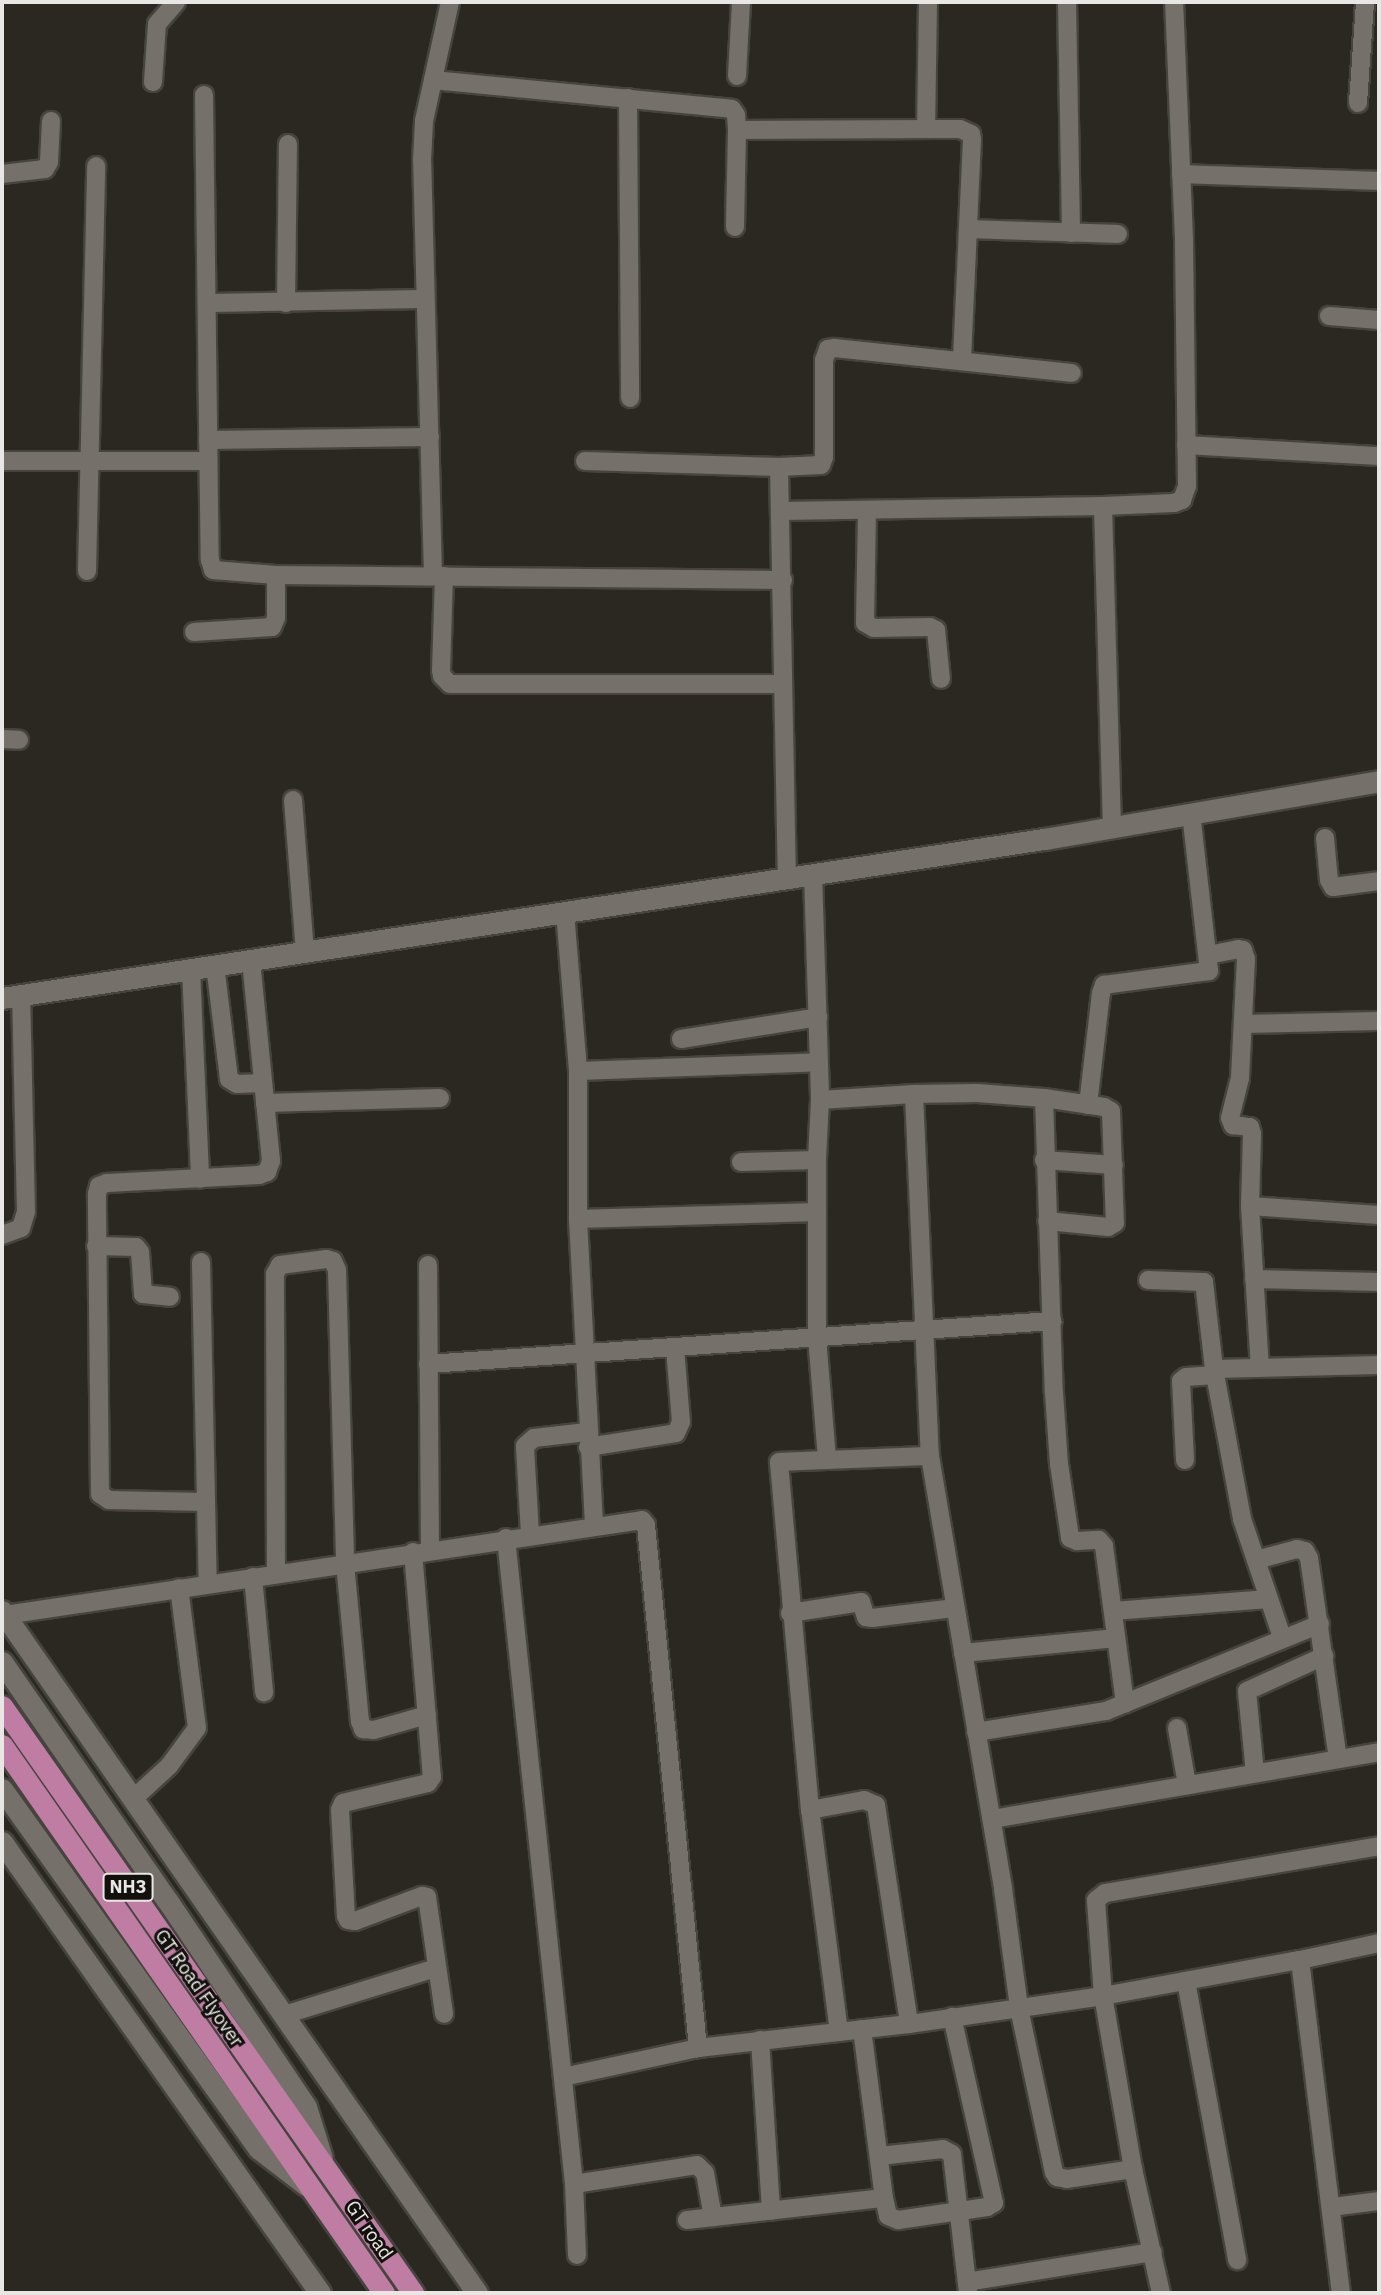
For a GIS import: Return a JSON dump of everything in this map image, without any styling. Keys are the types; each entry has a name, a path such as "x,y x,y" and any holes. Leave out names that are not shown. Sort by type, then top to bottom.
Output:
{"highway":[{"name":"GT Road Flyover","path":"2,1706 325,2168"},
{"name":"GT Road Flyover","path":"2,1745 307,2186"},
{"name":"GT road","path":"325,2168 413,2293"},
{"name":"GT road","path":"307,2186 383,2293"}],"street":[{"path":"153,82 157,24 176,2"},
{"path":"450,2 424,121 422,160 430,437 442,676 450,684 781,684"},
{"path":"737,76 741,2"},
{"path":"926,128 928,2"},
{"path":"1067,2 1071,233"},
{"path":"780,511 1102,506 1174,503 1181,500 1187,486 1181,174 1174,2"},
{"path":"1358,103 1365,2"},
{"path":"433,80 724,107 736,115 734,227"},
{"path":"204,95 211,566 219,572 276,575 783,580"},
{"path":"628,97 630,398"},
{"path":"2,174 45,169 49,162 51,121"},
{"path":"737,130 926,128 960,130 971,134 962,361"},
{"path":"286,303 288,145"},
{"path":"88,570 88,460 96,166"},
{"path":"1181,174 1379,181"},
{"path":"968,229 1118,234"},
{"path":"206,303 425,299"},
{"path":"1329,316 1379,320"},
{"path":"585,461 779,467 817,465 823,461 824,360 828,349 1072,373"},
{"path":"208,440 430,437"},
{"path":"1185,445 1379,456"},
{"path":"2,461 208,461"},
{"path":"779,467 783,580 781,684 787,876"},
{"path":"1102,506 1112,827"},
{"path":"867,510 865,623 874,628 930,627 936,630 941,679"},
{"path":"194,632 272,627 276,618 276,575"},
{"path":"2,1235 21,1228 26,1212 11,996 813,874 1112,827 1379,781"},
{"path":"293,800 305,951"},
{"path":"1088,1105 1104,985 1206,973 1209,968 1191,814"},
{"path":"1325,838 1329,880 1333,887 1379,881"},
{"path":"813,874 820,1100 817,1160 817,1337 827,1459"},
{"path":"565,912 578,1071 578,1219 594,1525"},
{"path":"1208,955 1238,949 1245,954 1240,1078 1230,1118 1233,1125 1252,1130 1250,1206 1260,1368"},
{"path":"205,1502 108,1500 100,1494 96,1246 99,1186 200,1180 267,1172 271,1161 251,960"},
{"path":"215,965 229,1079 237,1084 263,1083"},
{"path":"191,969 200,1180"},
{"path":"681,1039 818,1017"},
{"path":"1243,1024 1379,1021"},
{"path":"578,1071 819,1062"},
{"path":"820,1100 977,1093 1044,1098 1111,1111 1116,1218 1113,1225 1047,1221"},
{"path":"914,1094 930,1456 992,1819 1019,2008 1057,2177 1066,2179 1133,2169"},
{"path":"265,1103 440,1098"},
{"path":"1044,1098 1044,1160 1056,1426 1069,1534 1073,1540 1102,1542 1125,1704"},
{"path":"741,1162 817,1160"},
{"path":"1044,1160 1114,1165"},
{"path":"1250,1206 1379,1215"},
{"path":"578,1219 817,1212"},
{"path":"96,1246 136,1247 140,1252 143,1294 148,1297 170,1297"},
{"path":"276,1573 275,1274 276,1268 284,1264 327,1259 332,1261 337,1270 345,1563 363,1729 374,1730 427,1715"},
{"path":"201,1262 208,1584"},
{"path":"428,1265 428,1364 421,1551 430,1780 346,1801 340,1810 348,1920 355,1921 425,1895 429,1899 444,2014"},
{"path":"1254,1279 1379,1282"},
{"path":"1148,1280 1204,1282 1214,1372 1242,1519 1282,1637"},
{"path":"428,1364 584,1356 1053,1321"},
{"path":"530,1534 525,1446 534,1438 588,1439 676,1433 681,1422 675,1348"},
{"path":"1185,1460 1181,1381 1186,1377 1260,1368 1379,1365"},
{"path":"839,2032 810,1810 790,1613 779,1462 930,1456"},
{"path":"477,2293 3,1613 637,1519 646,1525 698,2048"},
{"path":"506,1538 574,2185 577,2255"},
{"path":"1256,1560 1297,1549 1305,1551 1309,1558 1338,1759"},
{"path":"253,1577 264,1692"},
{"path":"133,1799 169,1766 197,1728 179,1588"},
{"path":"1113,1611 1269,1598"},
{"path":"790,1613 860,1602 866,1617 872,1618 954,1608"},
{"path":"976,1732 1087,1716 1125,1704 1282,1637 1320,1624"},
{"path":"963,1653 1116,1638"},
{"path":"1255,1773 1247,1691 1252,1686 1324,1656"},
{"path":"2,1662 306,2107 325,2168"},
{"path":"1177,1728 1187,1785"},
{"path":"992,1819 1379,1752"},
{"path":"2,1789 259,2150 307,2186"},
{"path":"810,1810 864,1800 876,1805 909,2024"},
{"path":"2,1842 320,2293"},
{"path":"1161,2293 1133,2169 1103,1996 1094,1912 1098,1896 1379,1846"},
{"path":"563,2077 698,2048 909,2024 1103,1996 1300,1961 1379,1943"},
{"path":"1300,1961 1341,2293"},
{"path":"284,2015 436,1968"},
{"path":"1186,1982 1237,2260"},
{"path":"862,2029 884,2198 888,2216 894,2220 991,2206 994,2197 952,2017"},
{"path":"760,2040 771,2211"},
{"path":"879,2156 943,2149 950,2151 961,2210 968,2287 1153,2252"},
{"path":"574,2185 697,2165 705,2173 713,2217"},
{"path":"687,2220 884,2198"},
{"path":"1332,2207 1379,2201"}]}
